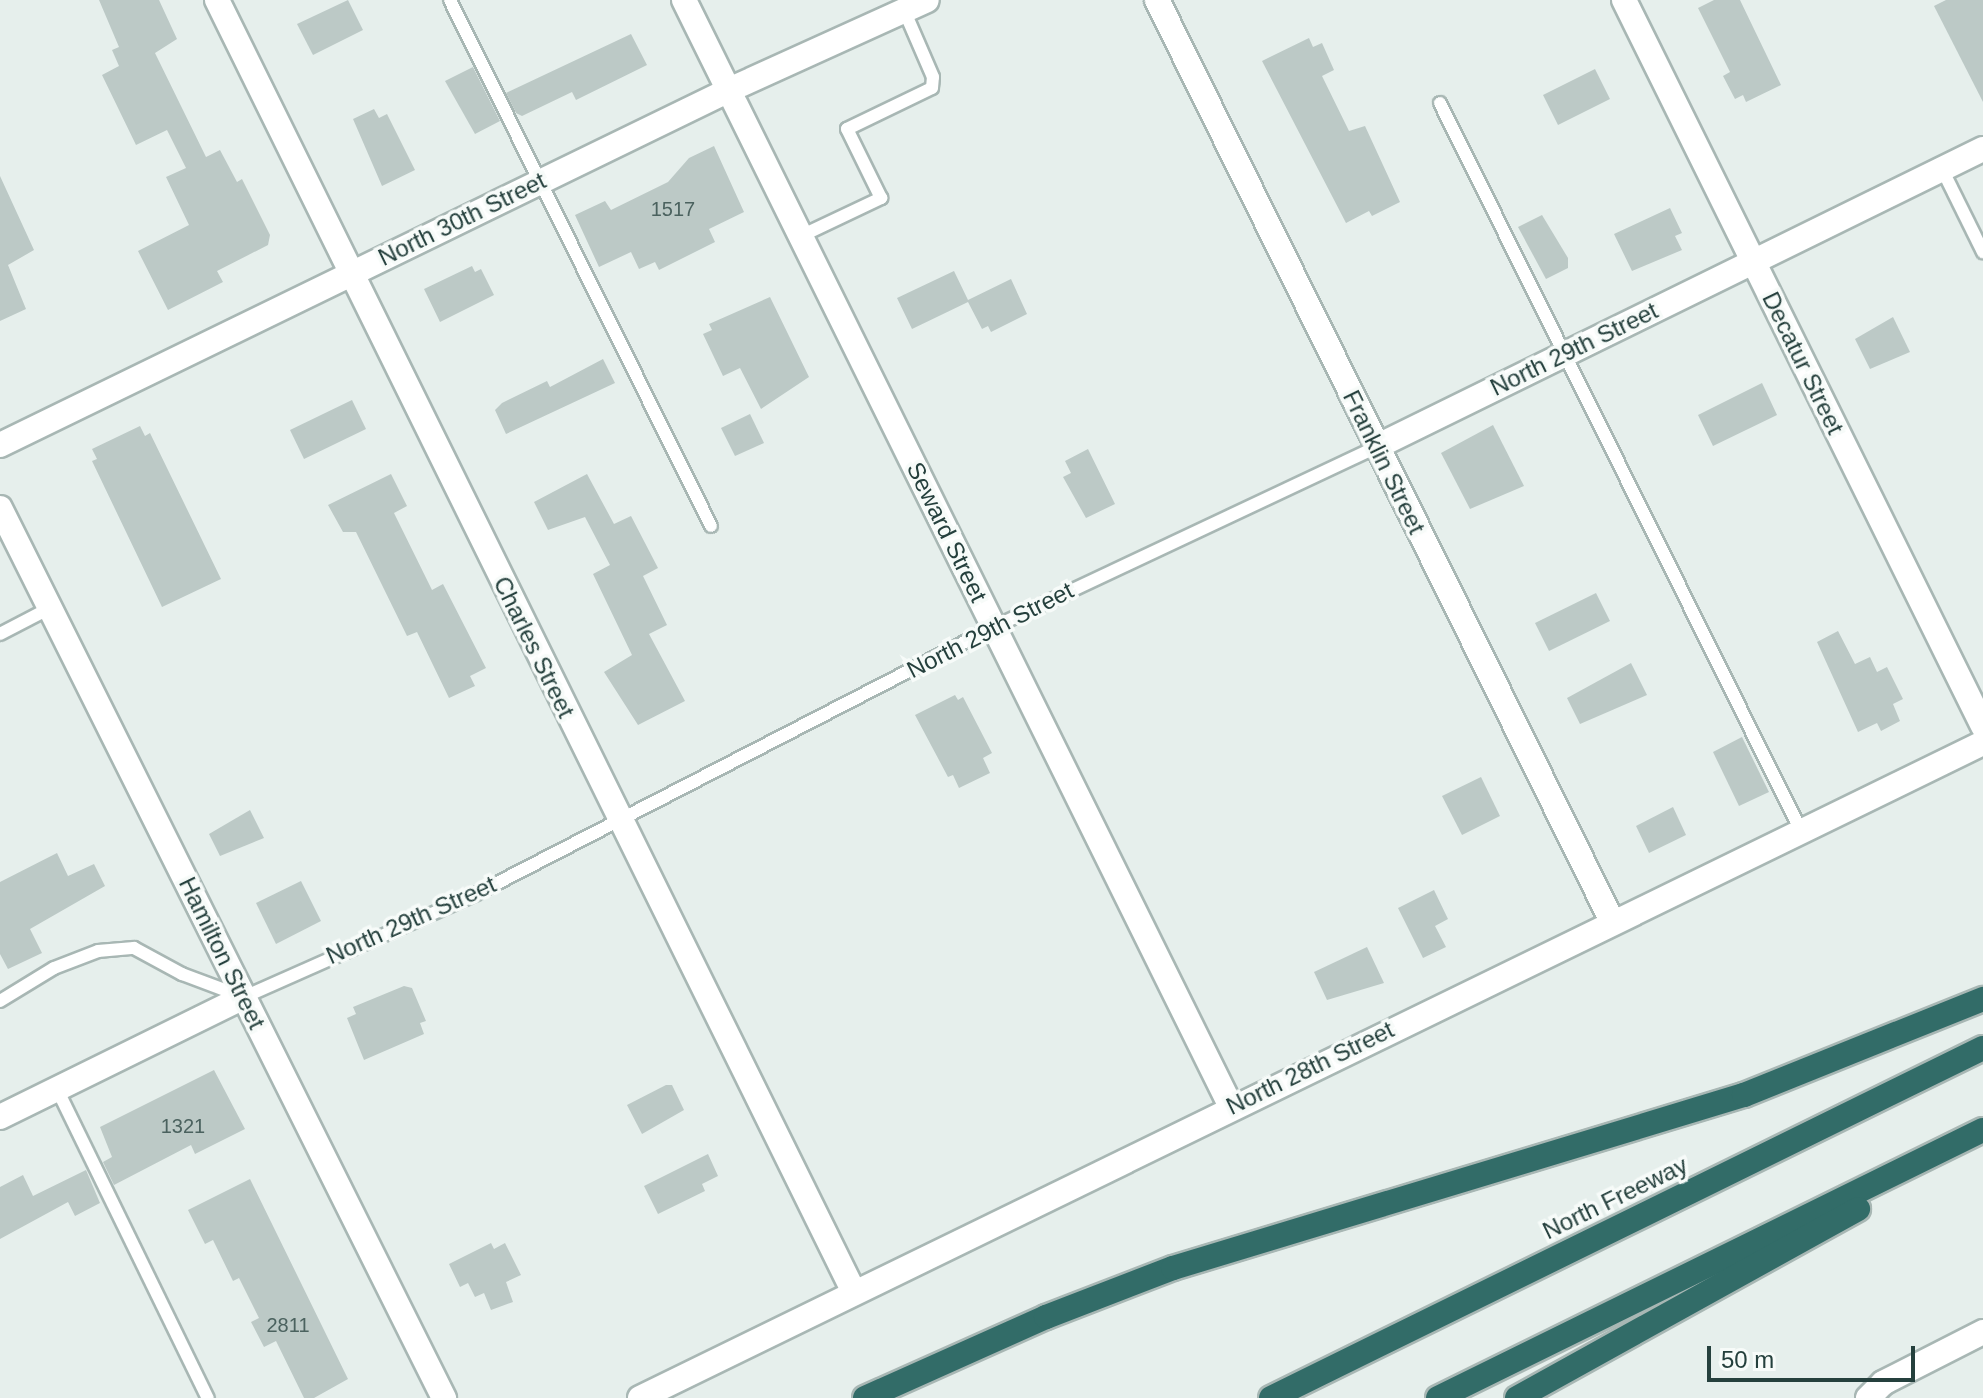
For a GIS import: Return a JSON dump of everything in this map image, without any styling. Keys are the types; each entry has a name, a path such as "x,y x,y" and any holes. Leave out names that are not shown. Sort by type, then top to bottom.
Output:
{"highway":[{"path":"865,1398 1046,1317 1173,1268 1744,1095 1983,999"},
{"name":"North Freeway","path":"1271,1398 1983,1048"},
{"path":"1438,1398 1983,1130"},
{"path":"1517,1398 1983,1141"}],"street":[{"name":"Charles Street","path":"217,0 854,1292"},
{"name":"Seward Street","path":"684,0 1231,1107"},
{"name":"Franklin Street","path":"1157,0 1613,923"},
{"name":"Decatur Street","path":"1624,0 1983,726"},
{"name":"North 30th Street","path":"0,445 729,90 920,3"},
{"name":"North 29th Street","path":"1376,447 1983,149"},
{"name":"Hamilton Street","path":"0,508 444,1398"},
{"name":"North 28th Street","path":"640,1398 1231,1107 1983,743"},
{"name":"North 29th Street","path":"0,1117 244,997"},
{"path":"1868,1398 1883,1383 1983,1332"}],"lane":[{"path":"450,0 711,526"},
{"path":"801,236 881,198 847,129 932,88 933,77 920,3"},
{"path":"1440,103 1801,831"},
{"path":"1942,169 1983,252"},
{"name":"North 29th Street","path":"244,997 476,894 618,817 994,627 1376,447"},
{"path":"0,634 50,608"},
{"path":"0,1001 54,968 98,951 134,948 182,974 244,997"},
{"path":"57,1089 208,1398"}],"building":[{"path":"99,0 159,0 177,39 155,53 206,157 220,150 237,182 242,179 270,235 268,245 217,271 223,282 168,310 138,251 189,225 166,177 186,168 167,130 136,145 102,75 119,66 112,50 119,47"},
{"path":"348,0 363,30 313,55 297,24"},
{"path":"1714,0 1740,0 1781,85 1746,102 1743,95 1735,99 1723,76 1730,72 1698,8"},
{"path":"1946,0 1983,0 1983,102 1934,6"},
{"path":"631,34 647,65 576,100 572,92 522,116 516,113 506,93"},
{"path":"1309,38 1313,47 1322,43 1334,70 1322,76 1349,131 1365,126 1400,202 1372,216 1369,211 1346,223 1262,61"},
{"path":"473,67 500,121 475,134 445,81"},
{"path":"1595,69 1610,99 1558,125 1543,95"},
{"path":"374,109 379,118 387,114 415,170 382,186 353,119"},
{"path":"714,146 744,212 709,229 715,242 659,270 655,262 639,269 631,252 599,267 575,215 605,201 611,210 668,182 689,158"},
{"path":"0,176 34,250 8,265 26,309 0,321"},
{"path":"1670,208 1682,233 1675,236 1682,250 1632,271 1614,234"},
{"path":"1542,215 1568,258 1568,268 1546,279 1518,227"},
{"path":"472,266 475,272 481,269 494,295 440,322 424,289"},
{"path":"954,271 968,300 1011,279 1027,314 991,332 988,326 982,329 968,302 912,329 897,298"},
{"path":"770,297 809,377 761,409 740,368 723,376 703,334 712,330 709,324"},
{"path":"1893,317 1910,352 1870,369 1855,339"},
{"path":"603,359 615,383 506,434 495,410 502,403 547,381 550,387"},
{"path":"1762,383 1777,415 1713,446 1698,415"},
{"path":"352,400 366,429 304,459 290,430"},
{"path":"750,414 764,443 735,456 721,428"},
{"path":"1493,425 1524,486 1470,509 1441,453"},
{"path":"140,426 145,436 150,433 221,579 162,607 92,461 97,459 92,449"},
{"path":"1088,449 1115,504 1086,518 1063,477 1071,473 1065,461"},
{"path":"391,474 407,506 394,513 432,590 443,584 486,668 470,676 475,686 449,698 417,632 407,636 356,532 343,532 328,505"},
{"path":"587,474 614,524 631,516 658,568 643,576 667,625 649,634 685,701 638,725 604,672 632,655 593,574 610,565 585,517 548,530 534,502"},
{"path":"1596,593 1610,621 1549,651 1535,623"},
{"path":"1838,631 1855,664 1870,657 1877,672 1887,667 1903,699 1893,704 1900,721 1881,731 1877,723 1858,732 1817,642"},
{"path":"1631,663 1647,695 1580,724 1567,698"},
{"path":"955,695 958,700 963,697 992,753 983,758 990,773 959,788 953,775 948,777 915,715"},
{"path":"1742,737 1769,792 1739,806 1713,752"},
{"path":"1481,777 1500,816 1462,835 1442,796"},
{"path":"1673,807 1686,835 1649,853 1636,826"},
{"path":"250,810 264,838 220,856 209,834"},
{"path":"57,853 68,876 94,864 105,886 30,929 42,953 8,969 0,954 0,882"},
{"path":"301,881 321,921 276,944 256,903"},
{"path":"1434,890 1448,919 1435,926 1446,947 1423,958 1398,908"},
{"path":"1367,947 1384,983 1327,1000 1314,972"},
{"path":"404,986 412,988 426,1021 420,1023 424,1034 364,1060 347,1018 356,1014 353,1007"},
{"path":"214,1070 245,1129 195,1154 191,1145 114,1185 103,1162 112,1157 100,1127"},
{"path":"666,1085 672,1085 684,1110 642,1134 627,1105"},
{"path":"708,1154 718,1176 702,1184 705,1191 658,1214 644,1186"},
{"path":"86,1170 100,1203 75,1216 68,1202 0,1239 0,1187 23,1175 33,1196"},
{"path":"250,1179 348,1379 314,1398 304,1398 276,1341 264,1347 251,1322 259,1318 239,1278 233,1281 213,1240 205,1244 188,1210"},
{"path":"491,1243 494,1249 505,1243 521,1275 506,1282 513,1302 491,1310 484,1293 475,1297 468,1283 460,1287 449,1264"}]}
